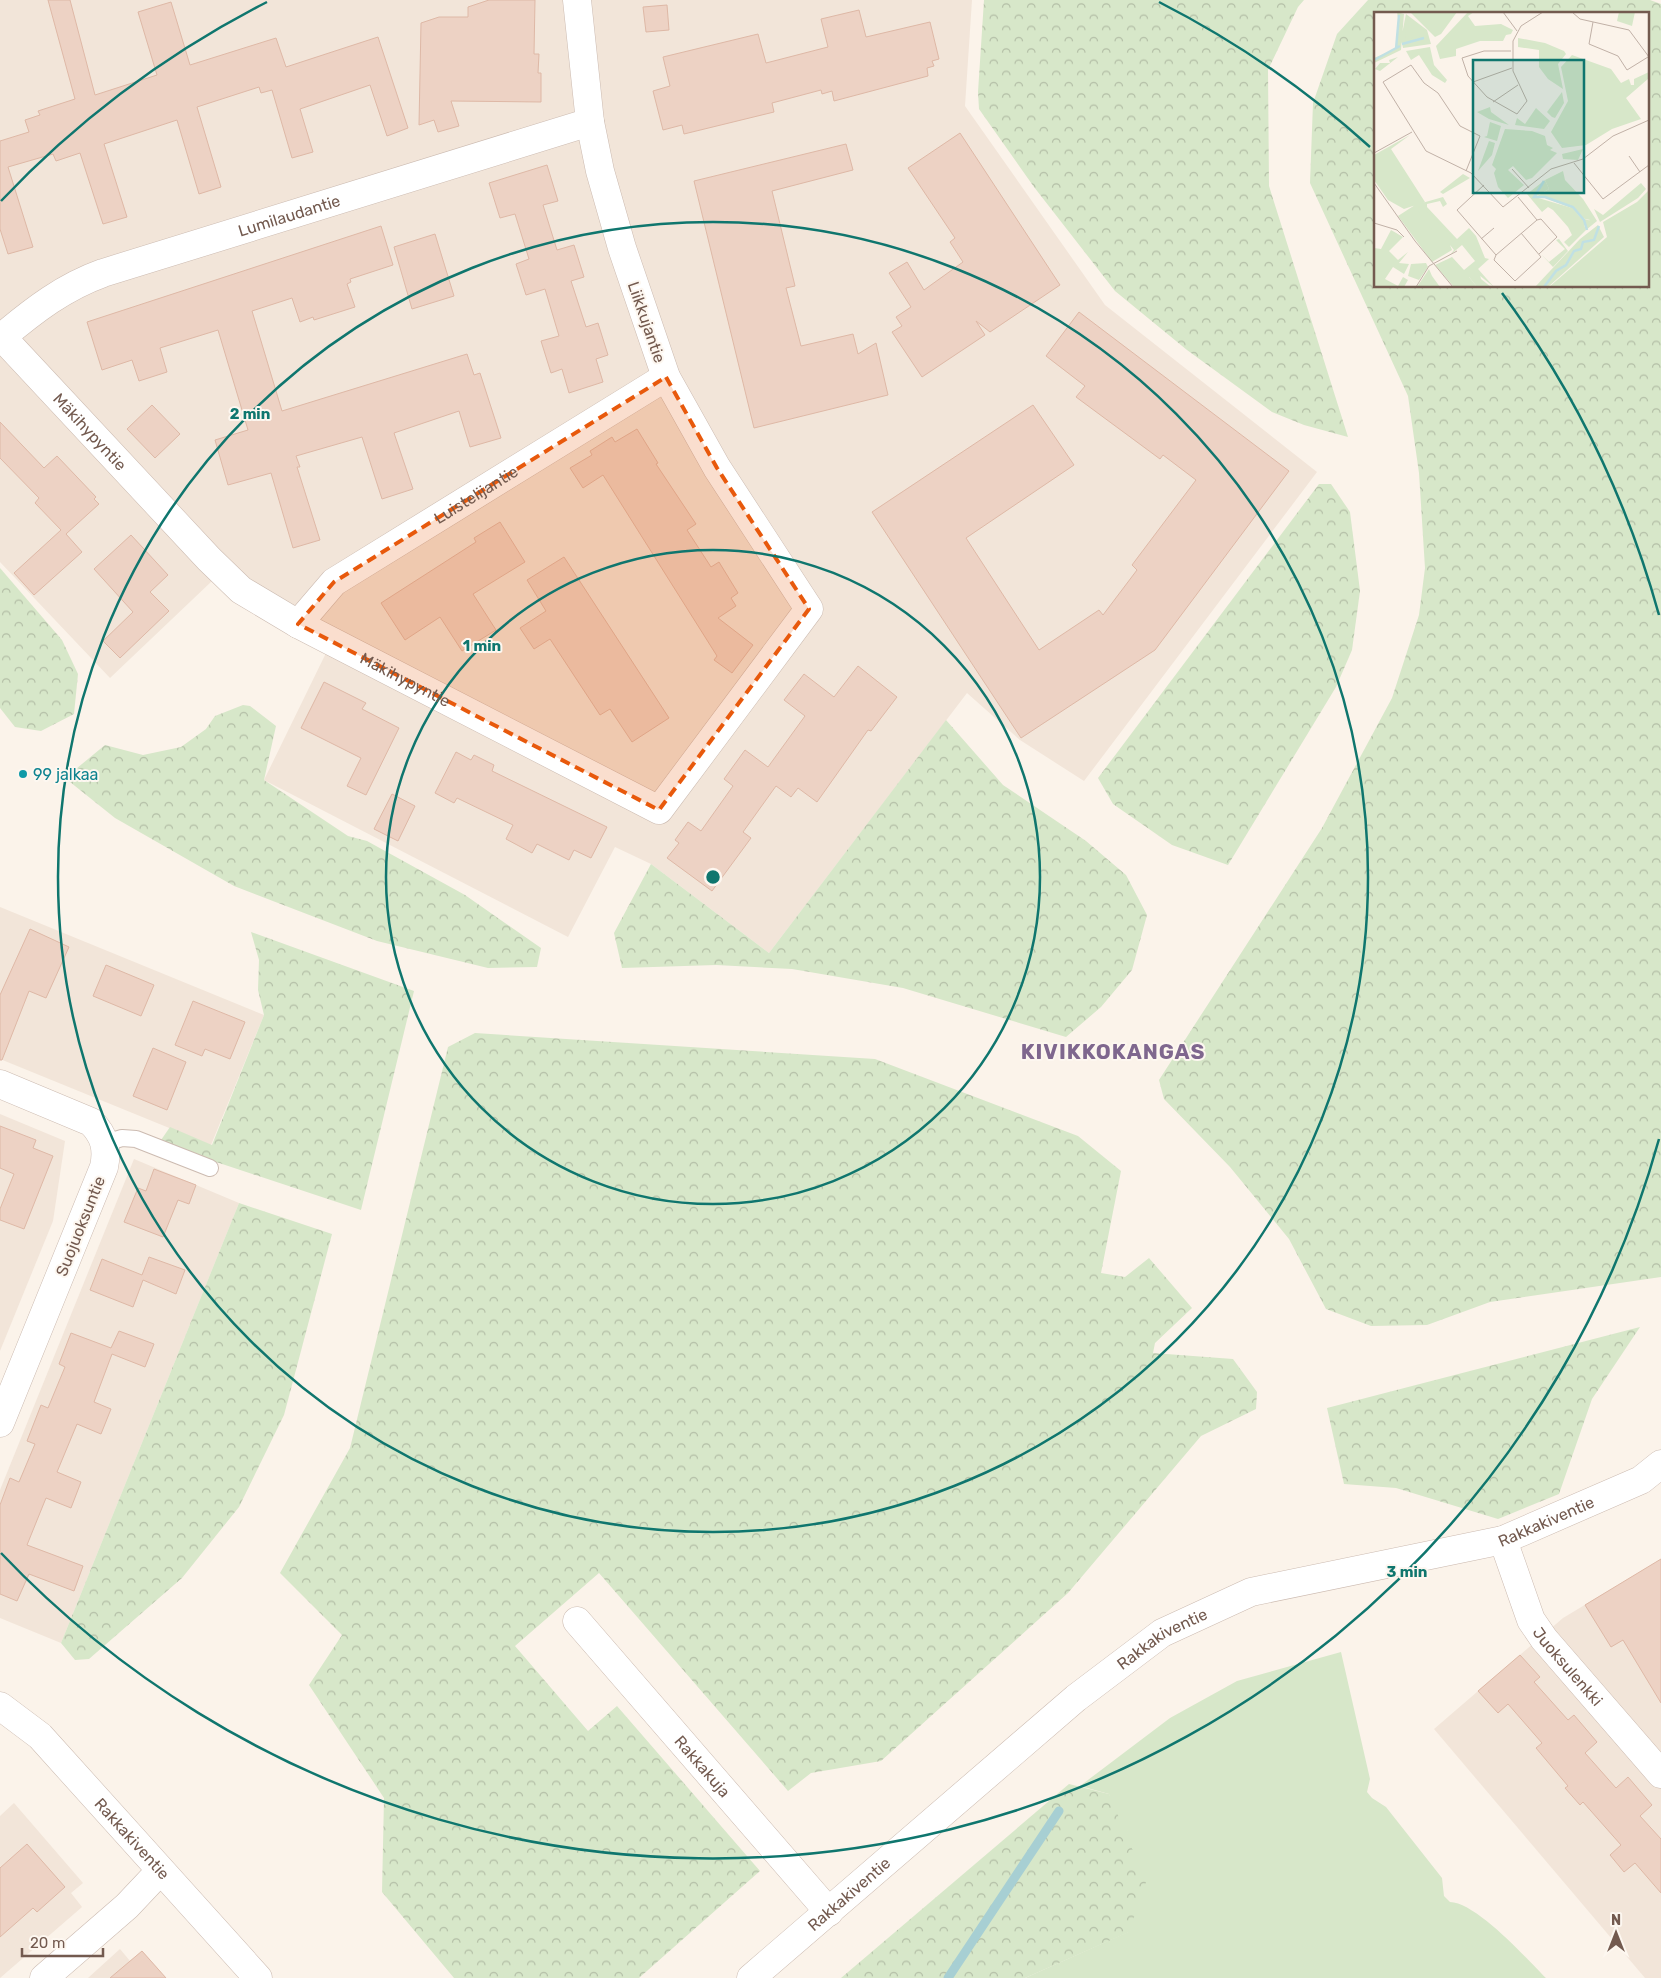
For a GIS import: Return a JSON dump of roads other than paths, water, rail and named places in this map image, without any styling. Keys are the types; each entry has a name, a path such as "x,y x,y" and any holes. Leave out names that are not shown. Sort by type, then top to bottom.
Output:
{"street":[{"name":"Liikkujantie","path":"577,0 590,122 600,171 622,248 666,377 717,468 809,609"},
{"name":"Lumilaudantie","path":"1,336 38,306 78,282 590,122"},
{"name":"Mäkihypyntie","path":"1,336 209,559 241,590 298,624 659,810 809,609"},
{"name":"Luistelijantie","path":"298,624 334,582 666,377"},
{"path":"0,1084 91,1122 100,1131 105,1143"},
{"name":"Suojuoksuntie","path":"0,1423 104,1167 105,1143"},
{"name":"Rakkakiventie","path":"751,1978 1076,1698 1162,1633 1251,1592 1503,1540 1640,1480 1661,1464"},
{"name":"Juoksulenkki","path":"1503,1540 1531,1620 1544,1639 1661,1774"},
{"name":"Rakkakuja","path":"577,1621 829,1912"},
{"name":"Rakkakiventie","path":"0,1706 40,1736 258,1978"},
{"path":"44,1978 127,1906 160,1871"}],"lane":[{"path":"105,1143 122,1138 136,1139 210,1168"}],"waterway":[{"path":"948,1978 1059,1811"}],"place":[{"name":"99 jalkaa","path":"23,774"}],"district":[{"name":"KIVIKKOKANGAS","path":"1113,1052"}]}
